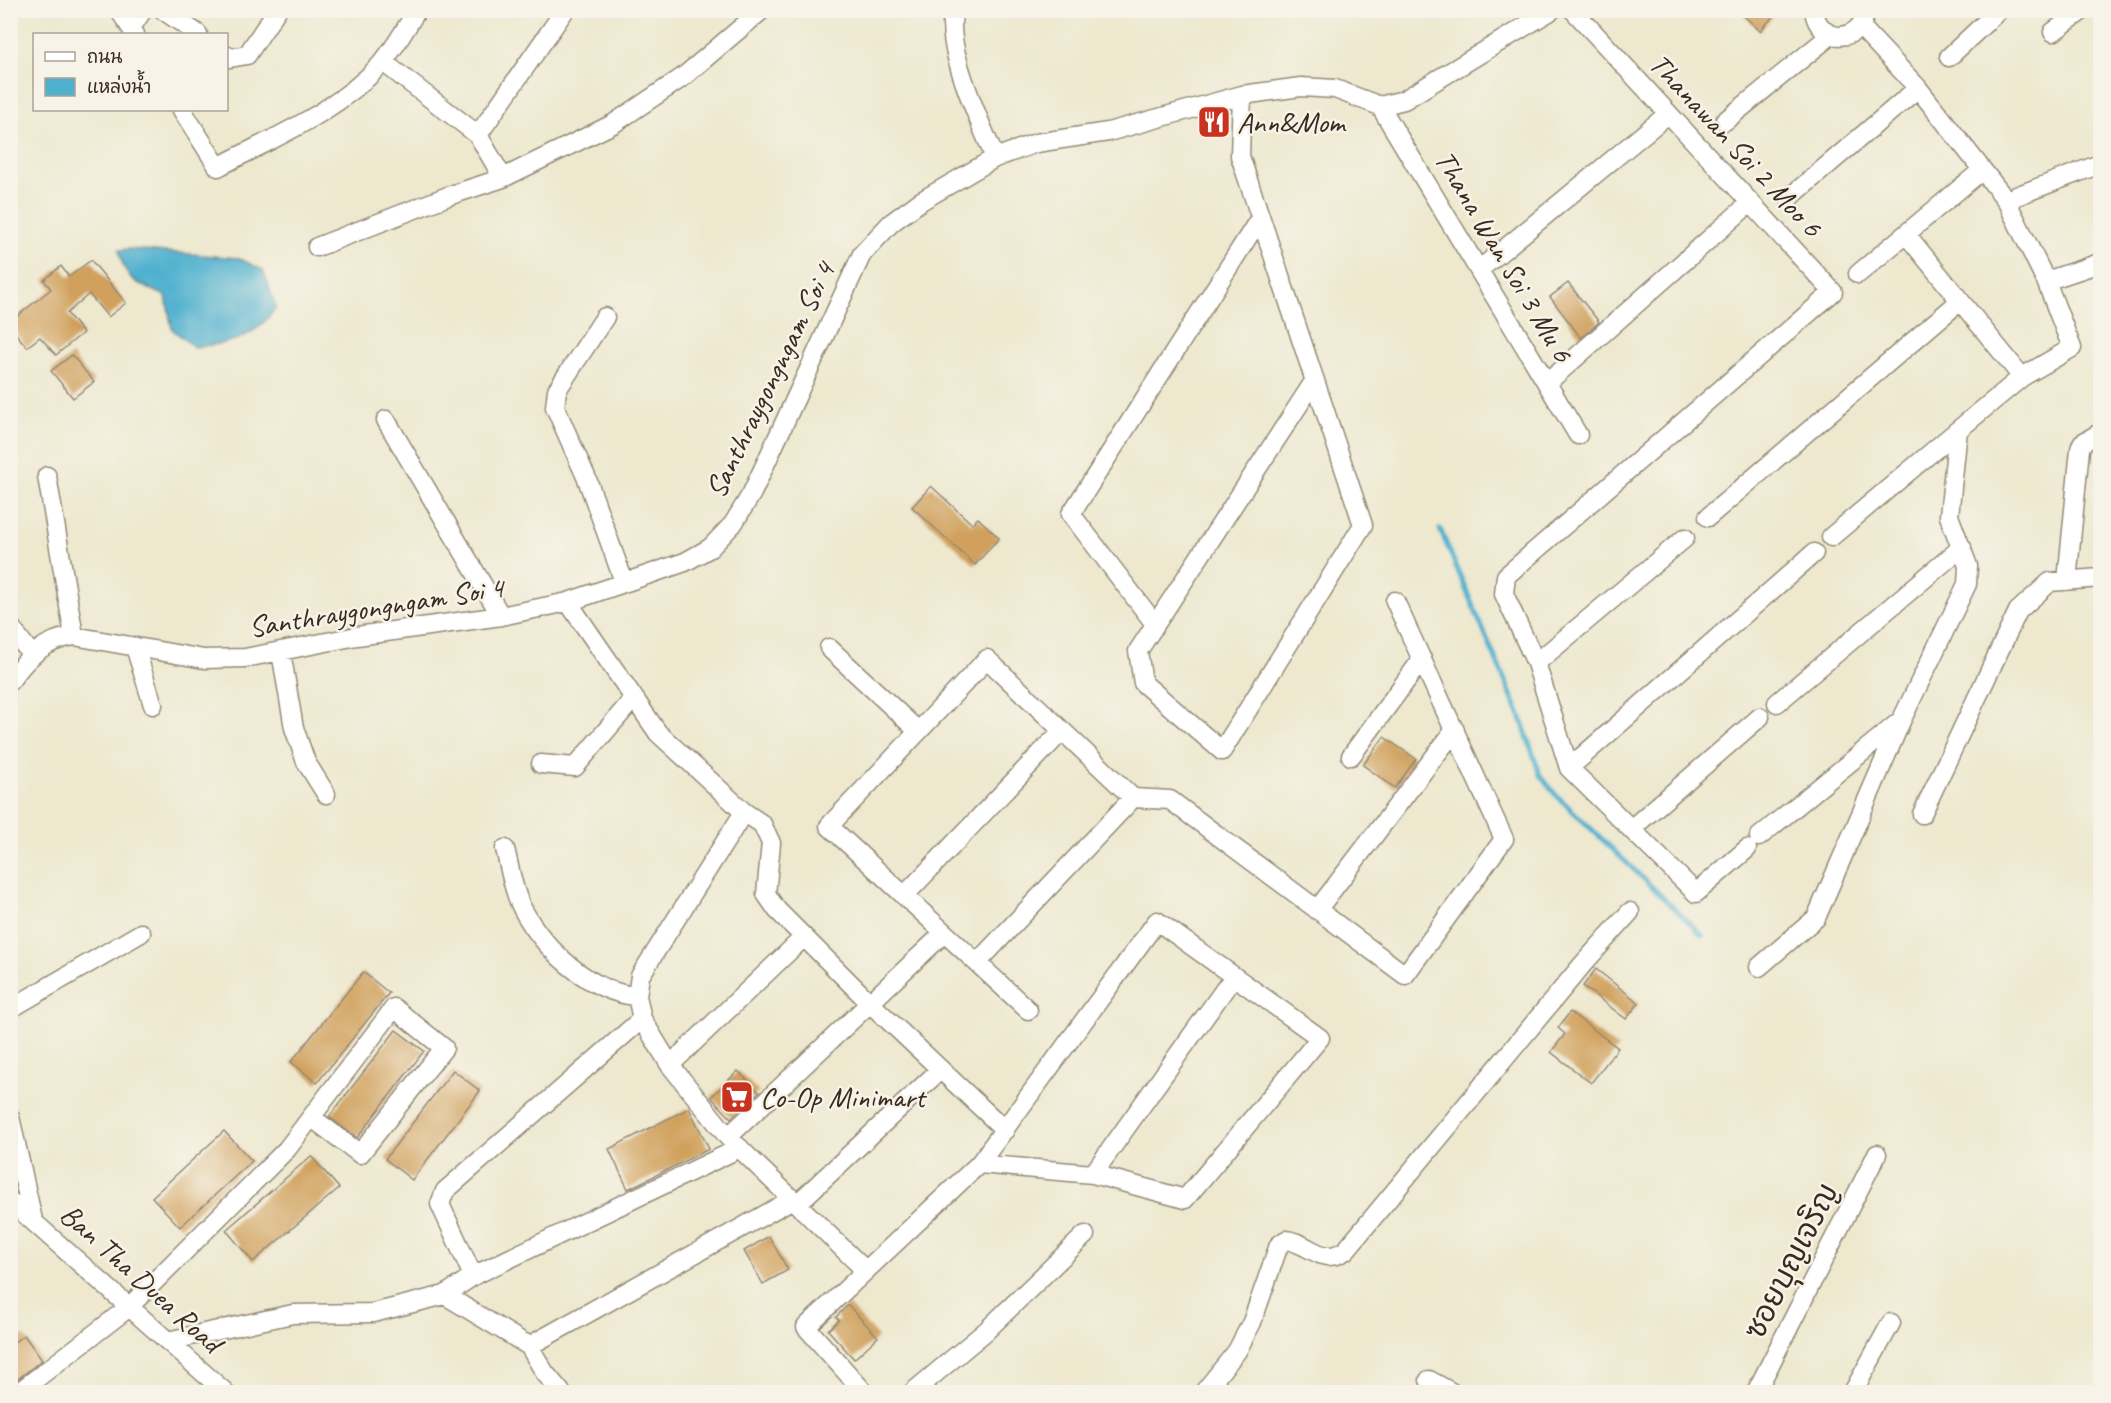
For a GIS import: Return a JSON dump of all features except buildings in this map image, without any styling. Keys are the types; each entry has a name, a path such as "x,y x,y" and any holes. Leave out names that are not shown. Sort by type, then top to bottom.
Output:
{"street":[{"path":"119,10 133,31"},
{"path":"133,31 143,10"},
{"path":"163,10 197,33"},
{"path":"228,56 231,58 247,55 277,10"},
{"path":"183,111 218,167 334,106 383,62 417,10"},
{"path":"478,135 565,10"},
{"path":"317,247 503,178 613,124 683,77 762,10"},
{"path":"954,10 952,18 957,60 995,158"},
{"path":"1380,106 1404,100 1552,10"},
{"name":"Thanawan Soi 2 Moo 6","path":"1536,663 1504,594 1506,576 1833,292 1574,10"},
{"path":"1814,10 1818,25 1831,35 1847,36 1864,19 2006,200 2046,281 2072,348 2022,377 1831,537"},
{"path":"1949,57 2000,10"},
{"path":"2053,32 2083,10"},
{"path":"1725,120 1831,35"},
{"path":"383,62 478,135 503,178"},
{"name":"Santhraygongngam Soi 4","path":"10,681 31,654 57,639 74,636 204,659 245,658 357,636 501,615 568,602 685,562 710,548 733,524 752,493 862,254 891,223 921,201 995,158 1036,143 1107,132 1242,95 1301,87 1335,89 1380,106"},
{"path":"1789,198 1918,88"},
{"path":"1242,95 1240,156 1316,380 1363,525 1222,751 1143,683 1138,651 1316,380"},
{"name":"Thana Wan Soi 3 Mu 6","path":"1380,106 1578,435"},
{"path":"1479,270 1668,114"},
{"path":"2006,200 2100,164"},
{"path":"1858,274 1981,171"},
{"path":"1547,383 1750,203"},
{"path":"1155,624 1071,514 1260,218"},
{"path":"1905,234 2022,377"},
{"path":"2046,281 2100,263"},
{"path":"1708,517 1960,301"},
{"path":"604,317 557,390 555,407 586,479 624,582"},
{"path":"386,420 501,615"},
{"path":"1759,967 1816,918 1902,719 1967,585 1968,566 1949,516 1958,430"},
{"path":"2067,581 2080,449 2082,443 2100,434"},
{"path":"47,476 74,636"},
{"path":"1685,538 1536,663 1569,768 1696,893 1902,719"},
{"path":"1777,703 1962,547"},
{"path":"1569,768 1814,553"},
{"path":"1922,814 2018,611 2050,582 2100,578"},
{"path":"1028,1010 829,826 987,659 1133,798 1170,800 1406,975 1504,839 1395,601"},
{"path":"568,602 658,733 744,812 762,824 771,843 766,894 777,910 871,1004 1005,1130"},
{"path":"10,626 31,654"},
{"path":"135,647 153,705"},
{"path":"829,648 918,731"},
{"path":"281,652 294,728 306,762 327,794"},
{"path":"1350,756 1422,658"},
{"path":"541,764 575,767 634,698"},
{"path":"1631,829 1760,717"},
{"path":"1317,909 1455,730"},
{"path":"904,896 1062,731"},
{"path":"977,963 1133,798"},
{"path":"744,812 640,976 637,996 642,1019 670,1065 734,1142 866,1271"},
{"path":"505,849 521,906 535,929 564,959 593,983 624,995 637,996"},
{"path":"1204,1392 1237,1351 1252,1322 1279,1245 1286,1240 1294,1241 1323,1256 1335,1257 1346,1250 1583,964 1630,912"},
{"path":"864,1392 806,1327 979,1164 1157,921 1320,1038 1185,1199 1093,1174 979,1164"},
{"path":"10,1009 141,933"},
{"path":"167,1341 293,1314 373,1313 445,1295 473,1276 734,1142 944,933"},
{"path":"670,1065 804,937"},
{"path":"1093,1174 1234,976"},
{"path":"19,1392 128,1308 287,1149 311,1117 394,1008 444,1048 360,1154 311,1117"},
{"path":"473,1276 440,1204 445,1191 642,1019"},
{"path":"529,1346 795,1201 940,1070"},
{"path":"10,1117 33,1220"},
{"name":"ซอยบุญเจริญ","path":"1756,1392 1877,1155"},
{"name":"Ban Tha Duea Road","path":"13,1208 33,1220 128,1308 225,1392"},
{"path":"913,1392 986,1330 1085,1235"},
{"path":"445,1295 529,1346 545,1373 561,1392"},
{"path":"1853,1392 1891,1323"},
{"path":"1429,1380 1451,1392"}],"water":[{"path":"119,250 238,258 263,270 276,307 259,327 241,338 194,347 172,329 166,296 134,281 125,269"}],"waterway":[{"path":"1440,529 1521,718 1540,775 1555,794 1702,935"}],"place":[{"name":"Ann&Mom","path":"1214,122"},
{"name":"Co-Op Minimart","path":"737,1097"}]}
